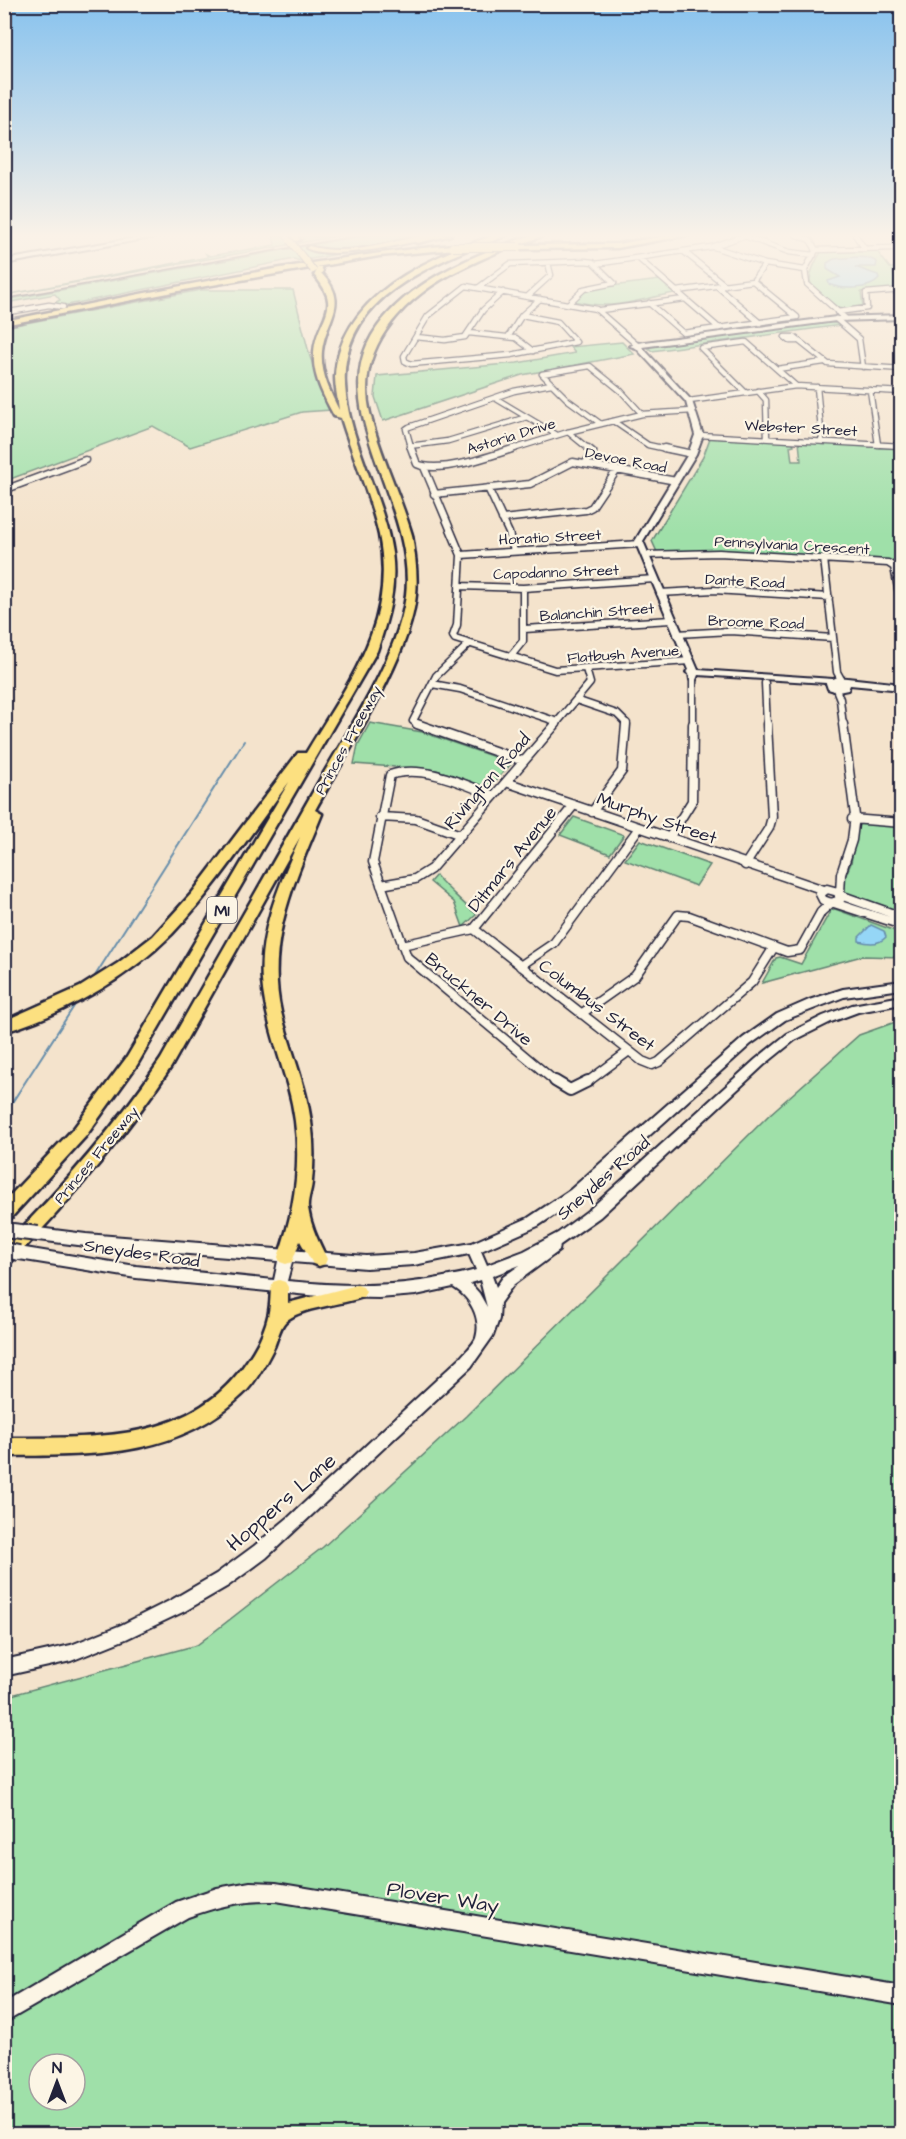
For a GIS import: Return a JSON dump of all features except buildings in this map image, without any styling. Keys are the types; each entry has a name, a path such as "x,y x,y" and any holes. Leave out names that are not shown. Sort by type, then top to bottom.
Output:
{"highway":[{"path":"321,335 318,354 320,371 332,405 357,453"},
{"name":"Princes Freeway","path":"4,1214 80,1132 132,1061 372,651 384,615 390,579 387,548 344,414 338,378 340,356 350,335"},
{"name":"Princes Freeway","path":"4,1258 66,1192 140,1103 208,990 393,657 408,615 412,577 403,527 365,410 362,376 366,360 378,335"},
{"path":"4,1027 48,1010 77,995 133,960 158,939 194,900 302,756 330,711 354,682"},
{"path":"286,1257 300,1203 306,1150 304,1126 274,1013 269,979 270,944 277,914 296,863 346,745"},
{"path":"300,1203 305,1233 319,1259"},
{"path":"4,1447 120,1445 160,1436 195,1422 226,1401 249,1376 266,1346 276,1318 280,1297 279,1287"},
{"path":"276,1318 297,1307 357,1292"}],"street":[{"path":"467,335 464,338 449,339 416,337 404,356 406,364 533,351 576,342 570,335"},
{"path":"486,335 519,339 533,351"},
{"path":"624,335 689,401 699,435 692,454 641,536 640,544 692,674 692,801 669,838"},
{"path":"634,346 705,335"},
{"path":"855,335 859,339 863,367"},
{"path":"797,341 831,365 902,369"},
{"path":"746,393 701,348 746,342 796,386"},
{"path":"777,369 824,362"},
{"path":"601,424 568,400 542,374 590,366 621,391 642,414"},
{"path":"523,761 415,724 414,717 436,676 469,644 453,636 457,625 461,555 424,467 418,465 406,437 409,427 495,398 551,384"},
{"path":"689,401 796,386 902,392"},
{"path":"817,387 822,441"},
{"path":"870,390 878,445"},
{"path":"758,391 766,400 767,438"},
{"path":"495,398 557,435"},
{"name":"Astoria Drive","path":"424,467 473,462 557,435 642,414 693,411"},
{"path":"410,446 448,441 527,417"},
{"path":"613,421 648,446 692,454"},
{"path":"568,432 593,452 585,464"},
{"name":"Webster Street","path":"699,435 902,446"},
{"path":"4,490 85,459"},
{"name":"Devoe Road","path":"434,494 530,484 571,462 676,481"},
{"path":"502,519 586,510 592,507 617,470"},
{"path":"488,488 514,551"},
{"name":"Horatio Street","path":"461,555 640,544"},
{"name":"Pennsylvania Crescent","path":"645,555 719,553 892,565 901,605"},
{"path":"821,912 840,900 839,881 849,855 855,819 824,559"},
{"name":"Capodanno Street","path":"459,586 523,588 654,579"},
{"path":"510,657 522,645 523,588"},
{"name":"Dante Road","path":"660,593 714,590 829,597"},
{"name":"Balanchin Street","path":"524,629 671,620"},
{"name":"Broome Road","path":"679,639 731,631 833,638"},
{"name":"Flatbush Avenue","path":"469,644 549,669 586,669 688,662"},
{"name":"Rivington Road","path":"381,885 414,879 427,873 589,685 586,669"},
{"path":"692,674 902,692"},
{"path":"692,674 765,682 902,687"},
{"path":"745,865 769,828 772,817 765,682"},
{"path":"432,684 460,689 558,722"},
{"path":"576,700 617,714 626,723 622,771 592,812"},
{"name":"Bruckner Drive","path":"494,796 438,776 394,773 389,778 373,860 410,962 564,1088 576,1088 629,1051"},
{"name":"Murphy Street","path":"507,782 823,894"},
{"name":"Ditmars Avenue","path":"402,945 474,929 574,805"},
{"path":"380,817 416,819 461,835"},
{"path":"855,819 902,822"},
{"path":"520,966 554,943 639,828"},
{"path":"581,1014 635,976 678,915 686,915 790,953 799,951 821,912 823,894 839,881"},
{"path":"823,894 840,894 902,917"},
{"path":"823,894 833,903 902,925"},
{"name":"Columbus Street","path":"474,929 629,1051 652,1065 659,1062 752,982 774,947"},
{"name":"Sneydes Road","path":"4,1230 366,1263 391,1262 473,1248 533,1222 567,1200 747,1041 781,1017 843,993 902,985"},
{"name":"Sneydes Road","path":"4,1250 136,1272 279,1287 357,1292 416,1288 484,1273 529,1255 563,1237 595,1213 781,1044 827,1018 856,1008 902,1000"},
{"path":"494,1300 508,1281 548,1253 563,1237"},
{"name":"Hoppers Lane","path":"4,1668 71,1653 126,1631 179,1605 222,1580 260,1552 294,1522 466,1362 483,1343 493,1322 494,1300 473,1248"},
{"path":"279,1287 286,1257"},
{"path":"455,1281 472,1292 483,1312 485,1320 483,1343"},
{"name":"Plover Way","path":"4,2014 183,1909 217,1897 250,1891 276,1892 902,1996"}],"green space":[{"path":"5,335 304,335 310,357 331,410 302,412 190,447 153,426 5,481"},
{"path":"732,335 770,335 652,351 646,346"},
{"path":"622,342 634,354 522,375 383,421 375,397 377,376 517,363 575,353 570,347"},
{"path":"710,438 793,442 794,445 790,446 792,461 801,461 799,442 901,449 901,562 717,550 657,552 652,541 703,457"},
{"path":"370,723 422,732 512,763 489,788 437,770 354,764 358,745"},
{"path":"574,817 624,835 610,854 560,835"},
{"path":"861,823 901,825 901,916 842,893 841,886 851,863 857,826"},
{"path":"640,840 710,865 696,886 625,860"},
{"path":"436,875 477,914 463,927 454,902 430,882"},
{"path":"835,909 901,933 901,957 862,956 762,983 776,958 780,957 801,964 831,910"},
{"path":"901,1020 901,2134 5,2134 4,1697 197,1645 323,1547 466,1416 769,1115 859,1035"}],"water":[{"path":"871,925 884,931 886,937 874,943 859,941 859,937"}],"waterway":[{"path":"93,979 244,741"},
{"path":"4,1115 78,1000"}]}
